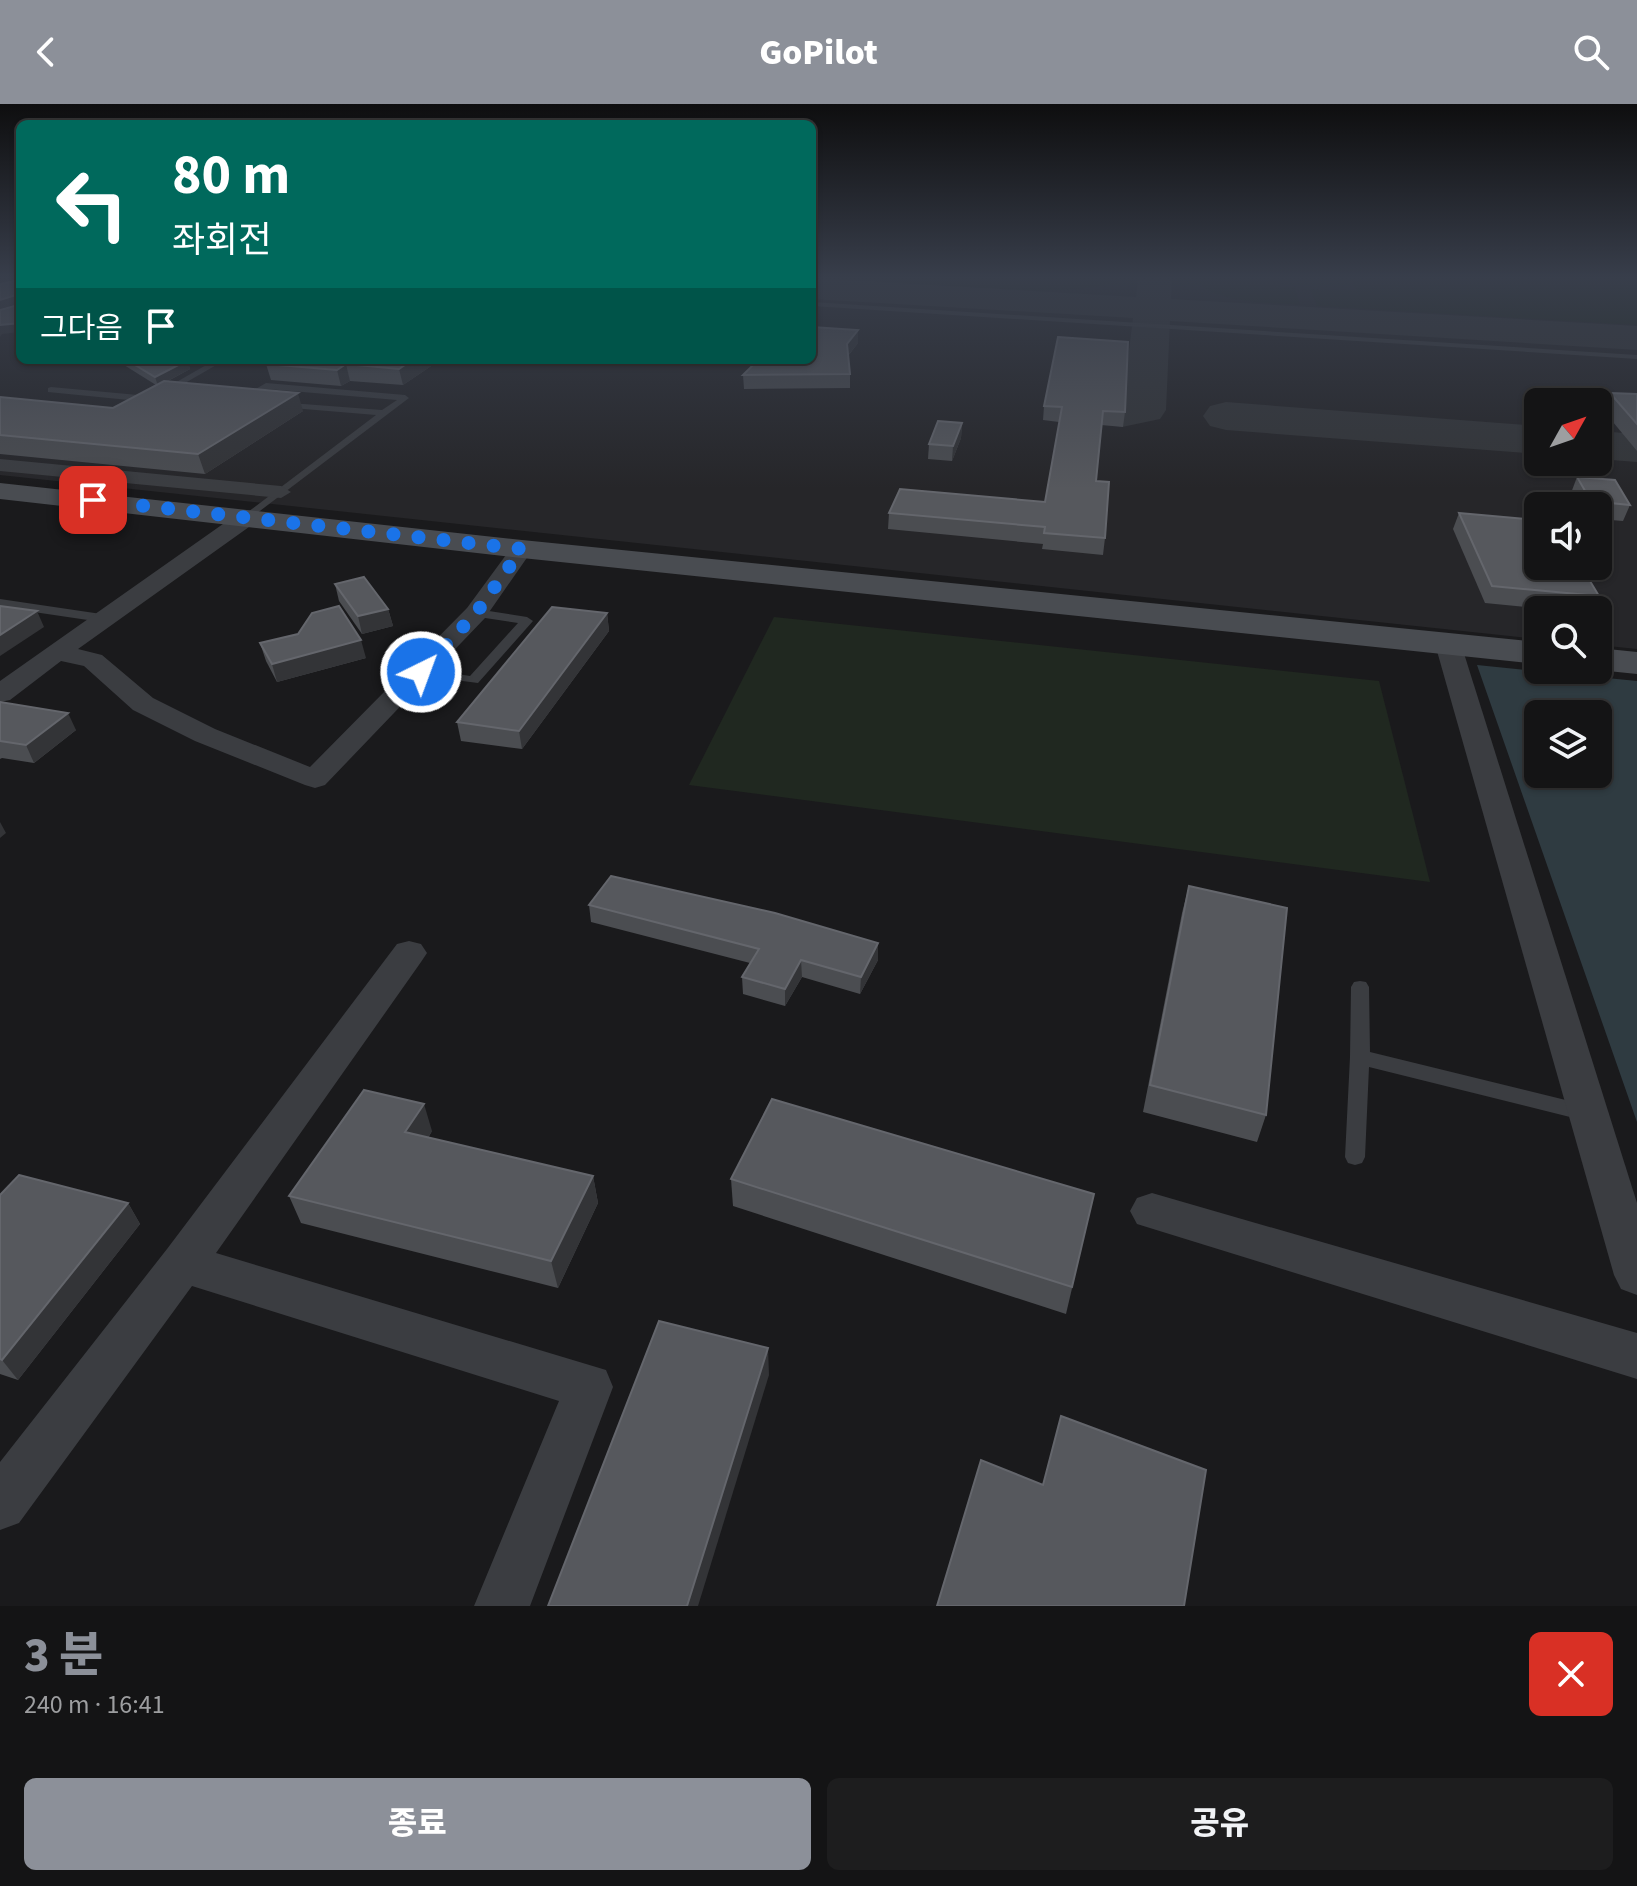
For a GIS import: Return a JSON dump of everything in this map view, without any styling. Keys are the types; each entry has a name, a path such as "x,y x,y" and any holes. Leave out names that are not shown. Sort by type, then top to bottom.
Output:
{"street":[{"path":"0,465 281,492"},
{"path":"0,491 522,549 1524,652"},
{"path":"0,694 248,517"},
{"path":"56,652 93,660 143,704 205,735 315,779 476,613 522,549"},
{"path":"1448,644 1637,1275"},
{"path":"1612,660 1637,663"},
{"path":"0,1504 183,1263 409,953"},
{"path":"1152,1211 1637,1356"},
{"path":"183,1263 589,1387 502,1606"}],"lane":[{"path":"1498,348 1637,357"},
{"path":"125,411 214,364"},
{"path":"241,400 266,386 405,398 248,517"},
{"path":"51,390 149,399"},
{"path":"161,393 187,396"},
{"path":"228,399 257,402"},
{"path":"273,403 384,413"},
{"path":"0,603 108,619"},
{"path":"421,672 473,680 527,621 476,613"},
{"path":"1355,1157 1360,987"},
{"path":"1360,1057 1588,1113"}],"shaded area":[{"path":"0,348 16,348 16,364 816,364 816,348 1637,348 1637,649 1612,646 1612,596 1524,596 1524,638 0,475"},
{"path":"774,617 1379,681 1430,882 689,785"},
{"path":"1477,665 1524,670 1524,684 1612,684 1612,678 1637,681 1637,1122"}],"building":[{"path":"816,348 847,348 850,374 743,375 754,364 816,364"},
{"path":"1056,348 1128,348 1125,412 1103,411 1096,481 1109,482 1105,538 1044,533 1045,527 889,513 900,489 1045,502 1062,407 1044,406"},
{"path":"134,364 180,364 155,377"},
{"path":"266,364 346,364 337,370"},
{"path":"346,364 406,364 399,369"},
{"path":"164,381 298,393 198,454 0,435 0,397 113,408"},
{"path":"1612,393 1637,394 1637,424 1612,395"},
{"path":"938,421 962,423 953,446 929,444"},
{"path":"1577,477 1615,480 1630,505 1612,503 1612,492 1586,492"},
{"path":"1459,513 1524,519 1524,580 1589,580 1599,596 1492,586"},
{"path":"364,577 388,609 358,616 335,584"},
{"path":"0,606 37,611 0,635"},
{"path":"339,606 361,640 272,664 260,643 298,634 312,613"},
{"path":"552,607 607,613 519,731 457,722"},
{"path":"0,702 68,713 26,745 0,741"},
{"path":"611,876 775,913 878,943 861,977 801,960 785,989 742,977 759,949 589,905"},
{"path":"1189,886 1287,908 1266,1115 1150,1085"},
{"path":"364,1090 424,1104 405,1132 593,1176 551,1261 289,1196"},
{"path":"772,1099 1094,1194 1072,1287 731,1179"},
{"path":"19,1175 128,1203 2,1360 0,1195"},
{"path":"659,1321 768,1348 687,1606 548,1606"},
{"path":"1061,1416 1206,1470 1184,1606 937,1606 981,1460 1043,1485"}],"taxiway":[{"path":"1122,413 1144,410 1149,348"},
{"path":"1226,416 1524,439"},
{"path":"1612,446 1637,448"}],"route":[{"path":"93,500 522,549 476,613 421,672"}]}
